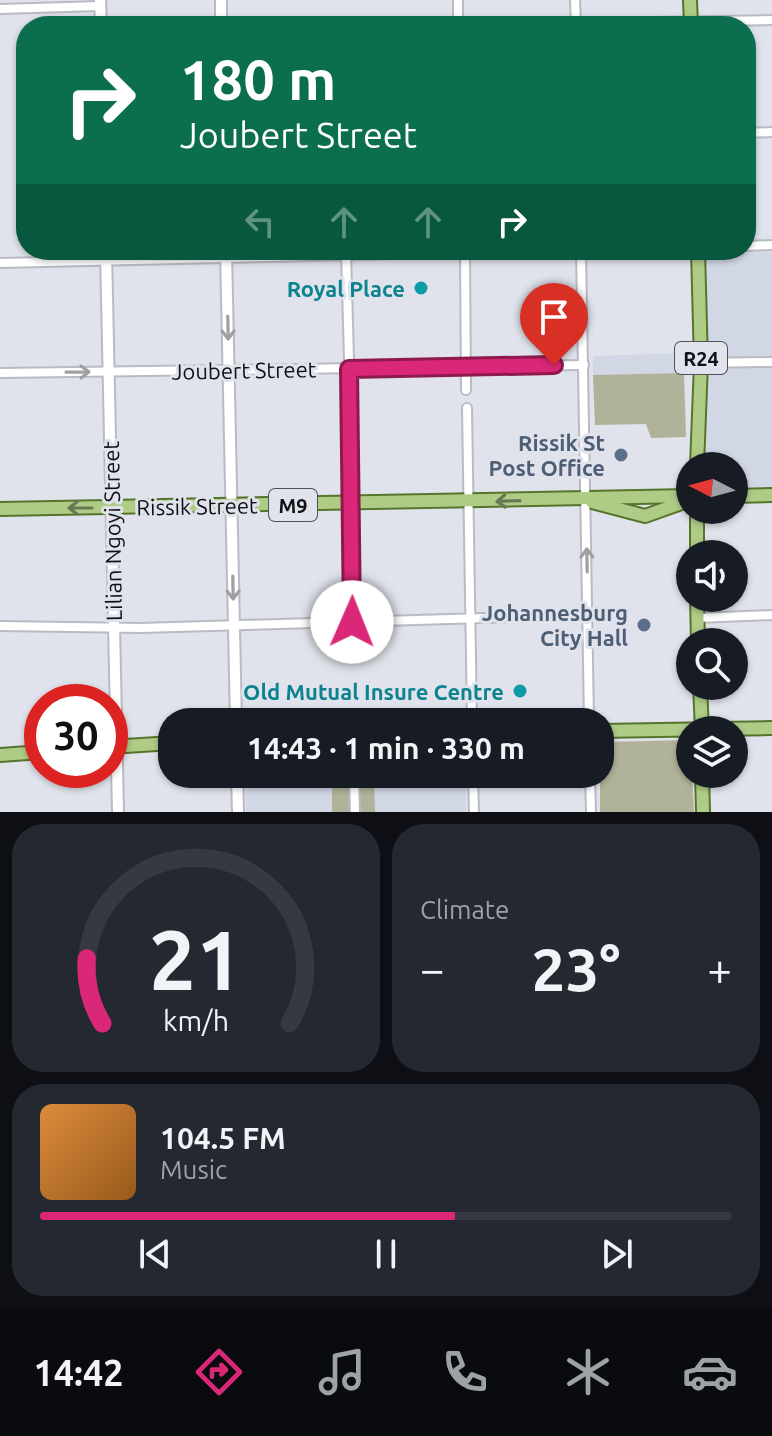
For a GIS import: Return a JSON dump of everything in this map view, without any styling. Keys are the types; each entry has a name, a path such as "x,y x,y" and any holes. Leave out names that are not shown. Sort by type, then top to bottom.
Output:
{"main road":[{"name":"R24","path":"698,260 701,363 698,452"},
{"path":"748,496 772,495"},
{"name":"Rissik Street","path":"0,509 676,498"},
{"name":"Rissik Street","path":"586,499 645,516 676,504"},
{"path":"697,612 697,628"},
{"path":"748,728 772,728"},
{"path":"614,731 676,730"},
{"path":"128,745 158,744"},
{"path":"0,755 24,753"},
{"path":"702,788 703,812"}],"street":[{"path":"0,9 100,3"},
{"path":"0,263 40,260"},
{"name":"Lilian Ngoyi Street","path":"106,260 114,684"},
{"path":"226,260 236,708"},
{"path":"346,260 353,504 352,622"},
{"path":"465,260 466,390"},
{"path":"581,260 589,708"},
{"path":"701,363 772,362"},
{"name":"Joubert Street","path":"0,373 584,365"},
{"path":"467,408 472,708"},
{"path":"0,626 114,628 587,615"},
{"path":"697,618 772,615"},
{"name":"Lilian Ngoyi Street","path":"116,788 118,812"},
{"path":"237,788 238,812"},
{"path":"354,788 355,812"},
{"path":"473,788 474,812"},
{"path":"590,788 591,812"}],"shaded area":[{"path":"756,252 772,252 772,502 748,503 748,452 700,452 696,260 756,260"},
{"path":"684,353 684,373 593,375 593,356"},
{"path":"245,788 466,788 466,812 246,812"}],"green space":[{"path":"684,373 686,437 651,438 646,424 595,425 593,375"},
{"path":"676,740 676,788 693,788 694,812 600,812 600,788 614,788 614,742"},
{"path":"332,788 374,788 375,812 332,812"}],"place":[{"name":"Royal Place","path":"421,288"},
{"name":"Rissik St Post Office","path":"621,455"},
{"name":"Johannesburg City Hall","path":"644,625"},
{"name":"Old Mutual Insure Centre","path":"520,691"}],"route":[{"path":"352,622 349,369 554,365"}]}
